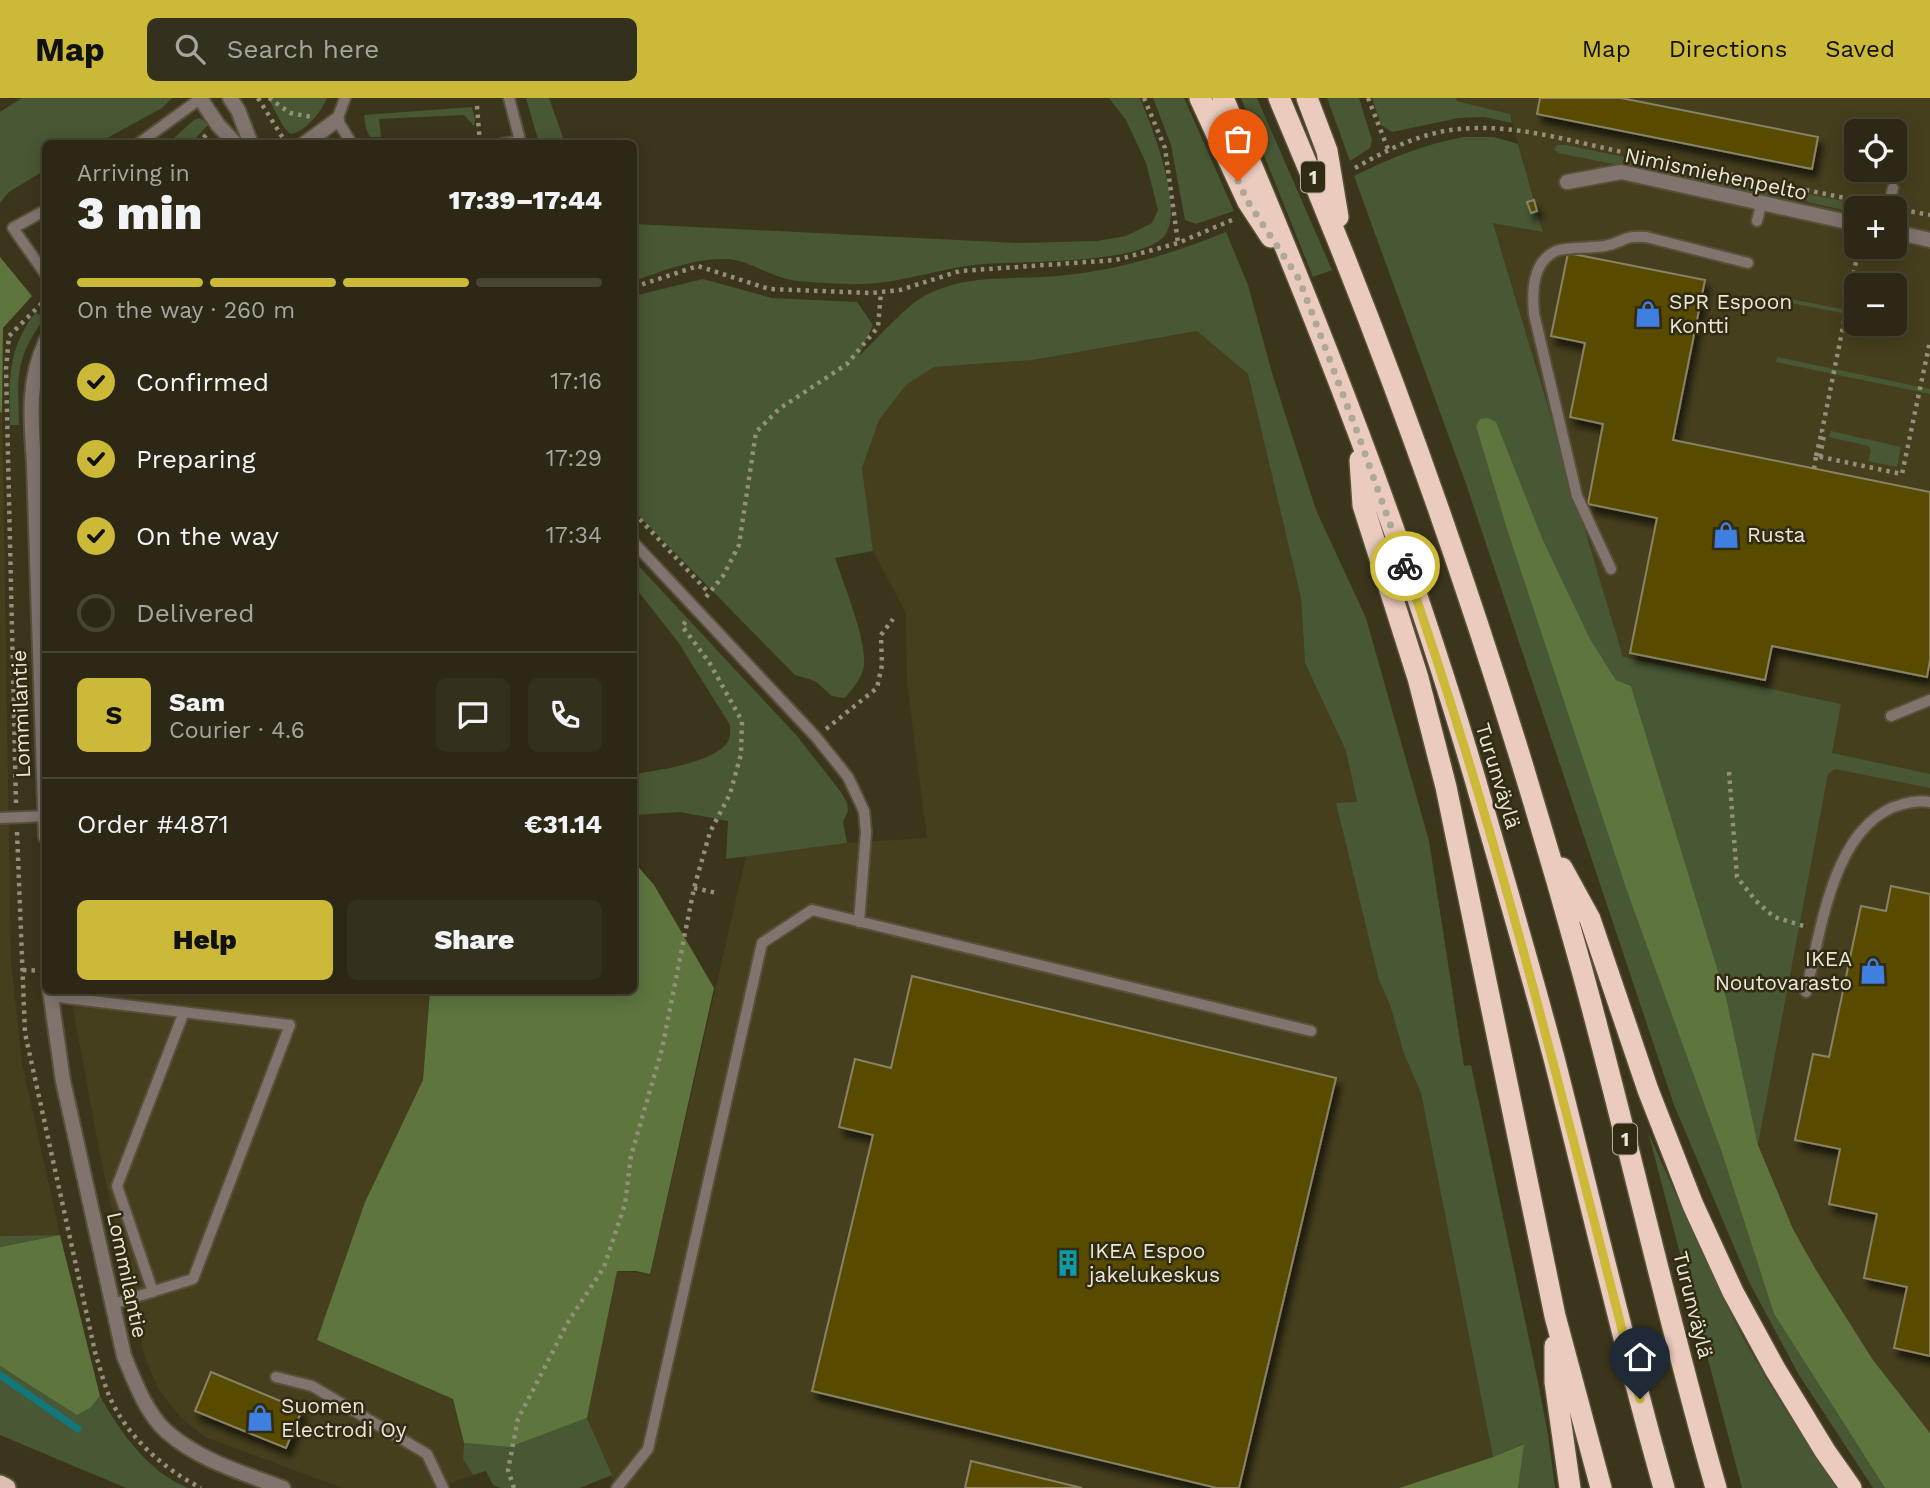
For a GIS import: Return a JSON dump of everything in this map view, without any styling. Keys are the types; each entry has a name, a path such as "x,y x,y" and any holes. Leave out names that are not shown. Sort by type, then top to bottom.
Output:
{"highway":[{"path":"1200,98 1248,202 1299,279"},
{"name":"Turunväylä","path":"1223,98 1299,279 1358,434 1428,633 1474,775 1555,1061 1664,1488"},
{"name":"Turunväylä","path":"1279,98 1345,257 1429,480 1482,636 1544,835 1581,966 1716,1488"},
{"path":"1307,98 1327,151 1345,257"},
{"path":"1358,434 1363,505 1418,678 1446,787 1555,1316 1601,1488"},
{"path":"1544,835 1590,919 1648,1090 1693,1205 1733,1292 1782,1380 1851,1488"},
{"path":"1555,1316 1555,1382 1570,1488"},
{"path":"0,1485 6,1488"}],"street":[{"path":"200,98 218,125 232,140"},
{"path":"230,98 238,110 249,140"},
{"path":"310,140 337,120"},
{"name":"Nimismiehenpelto","path":"1567,181 1621,172 1844,222"},
{"path":"1907,235 1930,240"},
{"name":"Lommilantie","path":"42,349 35,364 30,411 40,462 42,604"},
{"name":"Lommilantie","path":"50,994 63,1080 124,1356 140,1394 164,1430 191,1449 230,1469 283,1488"}],"lane":[{"path":"143,140 200,98"},
{"path":"345,98 337,120 350,140"},
{"path":"509,98 520,140"},
{"path":"1891,196 1893,188"},
{"path":"1757,221 1761,205"},
{"path":"41,258 13,228 42,211"},
{"path":"1611,569 1577,496 1534,314 1532,299 1535,276 1543,261 1557,250 1607,245 1631,235 1748,263"},
{"path":"637,546 816,737 848,777 864,811 866,832 859,922"},
{"path":"1891,716 1930,701"},
{"path":"1806,992 1833,885 1845,853 1864,826 1890,807 1920,800 1930,802"},
{"path":"0,818 42,816"},
{"path":"617,1488 648,1449 762,943 812,910 1311,1031"},
{"path":"57,994 290,1025 193,1279 113,1304"},
{"path":"153,1292 117,1186 184,1012"},
{"path":"276,1377 312,1386 427,1454 443,1488"}],"path":[{"path":"258,98 284,140"},
{"path":"269,98 290,113 337,120"},
{"path":"1144,98 1165,148 1178,243"},
{"path":"1367,98 1388,149"},
{"path":"477,106 481,140"},
{"path":"1355,168 1388,149 1444,131 1471,128 1522,131 1637,155"},
{"path":"1650,158 1844,199"},
{"path":"1907,211 1930,215"},
{"path":"637,286 698,266 769,289 881,292 900,290 960,271 1116,260 1178,243 1232,220"},
{"path":"1814,468 1824,435 1822,431 1857,259"},
{"path":"514,1488 508,1469 518,1419 568,1322 604,1267 625,1204 631,1156 662,1049 694,888 710,832 730,794 741,754 742,721 709,662 682,626 723,576 739,545 756,432 779,409 847,364 878,327 881,292"},
{"path":"42,303 9,336 6,369 16,818 25,1033 94,1352 109,1395 141,1444 182,1479 201,1488"},
{"path":"1818,456 1902,474 1930,341"},
{"path":"637,516 709,593"},
{"path":"816,737 877,688 882,665 881,635 892,619"},
{"path":"1728,772 1737,877 1756,901 1774,917 1791,924 1822,930"},
{"path":"694,888 717,893"},
{"path":"23,970 42,971"}],"shaded area":[{"path":"1456,98 1930,98 1930,1433 1873,1360 1816,1270 1793,1229 1758,1145 1841,704 1623,657 1493,222 1543,231 1510,114 1457,101"},
{"path":"1198,331 1248,374 1301,598 1305,663 1346,751 1357,803 1336,803 1379,980 1390,1005 1404,1054 1421,1093 1493,1457 1399,1488 616,1488 587,1418 617,1271 650,1274 746,856 847,843 927,838 907,682 906,613 873,551 862,468 879,420 906,385 934,367 1033,360"},
{"path":"0,412 11,962 22,1063 60,1235 0,1236"},
{"path":"74,994 430,994 423,1080 365,1202 318,1340 453,1399 464,1443 463,1459 473,1475 437,1488 342,1488 205,1437 181,1418 159,1390 145,1358 101,1160 73,1009"}],"green space":[{"path":"22,98 172,98 162,108 103,140 42,140 42,172 9,192 0,203 0,112"},
{"path":"268,98 327,98 302,130 290,134"},
{"path":"526,98 549,98 564,140 538,140"},
{"path":"1109,98 1140,98 1164,167 1171,206 1170,223 1165,235 1152,245 1131,252 1076,260 974,265 865,284 791,280 726,259 690,263 637,280 637,224 1020,243 1097,241 1126,236 1152,223 1158,210 1146,163 1126,120"},
{"path":"1153,98 1184,98 1234,211 1196,224 1185,220 1171,145"},
{"path":"1241,98 1257,98 1332,270 1313,277"},
{"path":"1327,98 1359,98 1372,140 1370,148 1350,161"},
{"path":"1372,98 1456,98 1457,101 1510,114 1512,123 1484,117 1459,118 1392,132 1381,125"},
{"path":"472,107 474,126 464,115 379,119 381,137 370,137 364,115"},
{"path":"200,118 209,124 194,140 172,140"},
{"path":"1464,137 1494,137 1518,144 1543,232 1493,223 1623,657 1841,704 1832,753 1930,774 1930,788 1835,769 1828,774 1758,1145 1726,997 1631,686 1616,680 1590,640 1542,538 1721,1150 1774,1314 1885,1488 1873,1488 1799,1375 1749,1282 1674,1105 1465,481 1354,176 1408,152"},
{"path":"1558,145 1769,187 1767,195 1558,153 1554,149"},
{"path":"1809,194 1844,201 1844,210 1808,202 1805,199"},
{"path":"1226,232 1248,285 1272,373 1316,510 1366,618 1429,841 1464,1066 1471,1065 1537,1377 1555,1488 1518,1488 1523,1444 1493,1457 1421,1093 1404,1054 1390,1005 1379,980 1336,803 1357,802 1346,751 1305,663 1301,598 1248,374 1197,331 1033,360 934,367 906,385 879,420 862,468 873,551 835,558 854,612 864,654 862,674 845,698 832,696 815,681 795,675 637,514 637,295 703,279 772,298 857,302 873,325 859,356 906,309 937,290 970,281 1057,276 1100,270 1185,247"},
{"path":"0,257 32,296 3,328 2,413 0,412"},
{"path":"1771,295 1844,309 1844,313 1770,299"},
{"path":"36,312 42,317 42,322 27,346 20,369 19,425 10,425 12,366 27,325"},
{"path":"1777,357 1930,389 1930,394 1776,362"},
{"path":"1488,418 1496,422 1542,538 1590,639 1616,680 1631,686 1726,997 1758,1145 1793,1229 1816,1270 1873,1360 1930,1433 1930,1488 1885,1488 1774,1314 1721,1150 1627,891 1507,529 1476,426 1480,419"},
{"path":"1831,431 1901,447 1897,467 1868,461 1871,450 1868,446 1829,437"},
{"path":"637,564 797,736 841,792 848,811 843,822 847,843 726,859 728,821 680,812 637,815 637,774 699,760 722,748 730,738 730,725 678,642 637,590"},
{"path":"637,865 654,885 714,988 650,1274 617,1271 587,1418 510,1447 464,1443 453,1399 317,1340 365,1202 423,1080 430,994 637,994"},
{"path":"1648,1132 1733,1318 1782,1404 1837,1488 1742,1488"},
{"path":"60,1235 0,1247 0,1236"},
{"path":"60,1235 100,1396 90,1408 77,1415 0,1366 0,1247"},
{"path":"0,1366 77,1414 89,1408 100,1396 136,1450 160,1472 188,1488 126,1488 0,1435"},
{"path":"587,1418 612,1475 580,1488 500,1488 493,1485 486,1471 473,1475 463,1459 464,1443 510,1447"},
{"path":"1524,1444 1518,1488 1399,1488 1493,1457"}],"building":[{"path":"1540,98 1621,98 1818,137 1812,169 1537,114"},
{"path":"1534,200 1537,211 1531,213 1527,202"},
{"path":"1568,253 1705,280 1673,440 1930,492 1930,660 1927,677 1772,646 1765,680 1630,653 1657,518 1588,504 1603,424 1570,417 1585,343 1551,336"},
{"path":"1891,886 1930,894 1930,1356 1894,1348 1907,1287 1864,1278 1877,1214 1829,1204 1840,1149 1795,1140 1813,1054 1829,1057 1861,906 1886,911"},
{"name":"IKEA Espoo jakelukeskus","path":"912,976 1336,1078 1239,1488 1217,1488 812,1391 873,1135 839,1127 855,1059 891,1068"},
{"path":"211,1372 302,1410 286,1448 195,1411"},
{"path":"971,1461 1082,1488 965,1488"}],"waterway":[{"path":"0,1375 78,1429"}],"way so far":[{"path":"1238,181 1248,202 1299,279 1405,566"}],"place":[{"name":"SPR Espoon Kontti","path":"1648,314"},
{"name":"Rusta","path":"1726,535"},
{"name":"IKEA Noutovarasto","path":"1873,971"},
{"name":"IKEA Espoo jakelukeskus","path":"1068,1263"},
{"name":"Suomen Electrodi Oy","path":"260,1418"}],"route":[{"path":"1405,566 1474,775 1555,1061 1640,1399"}]}
